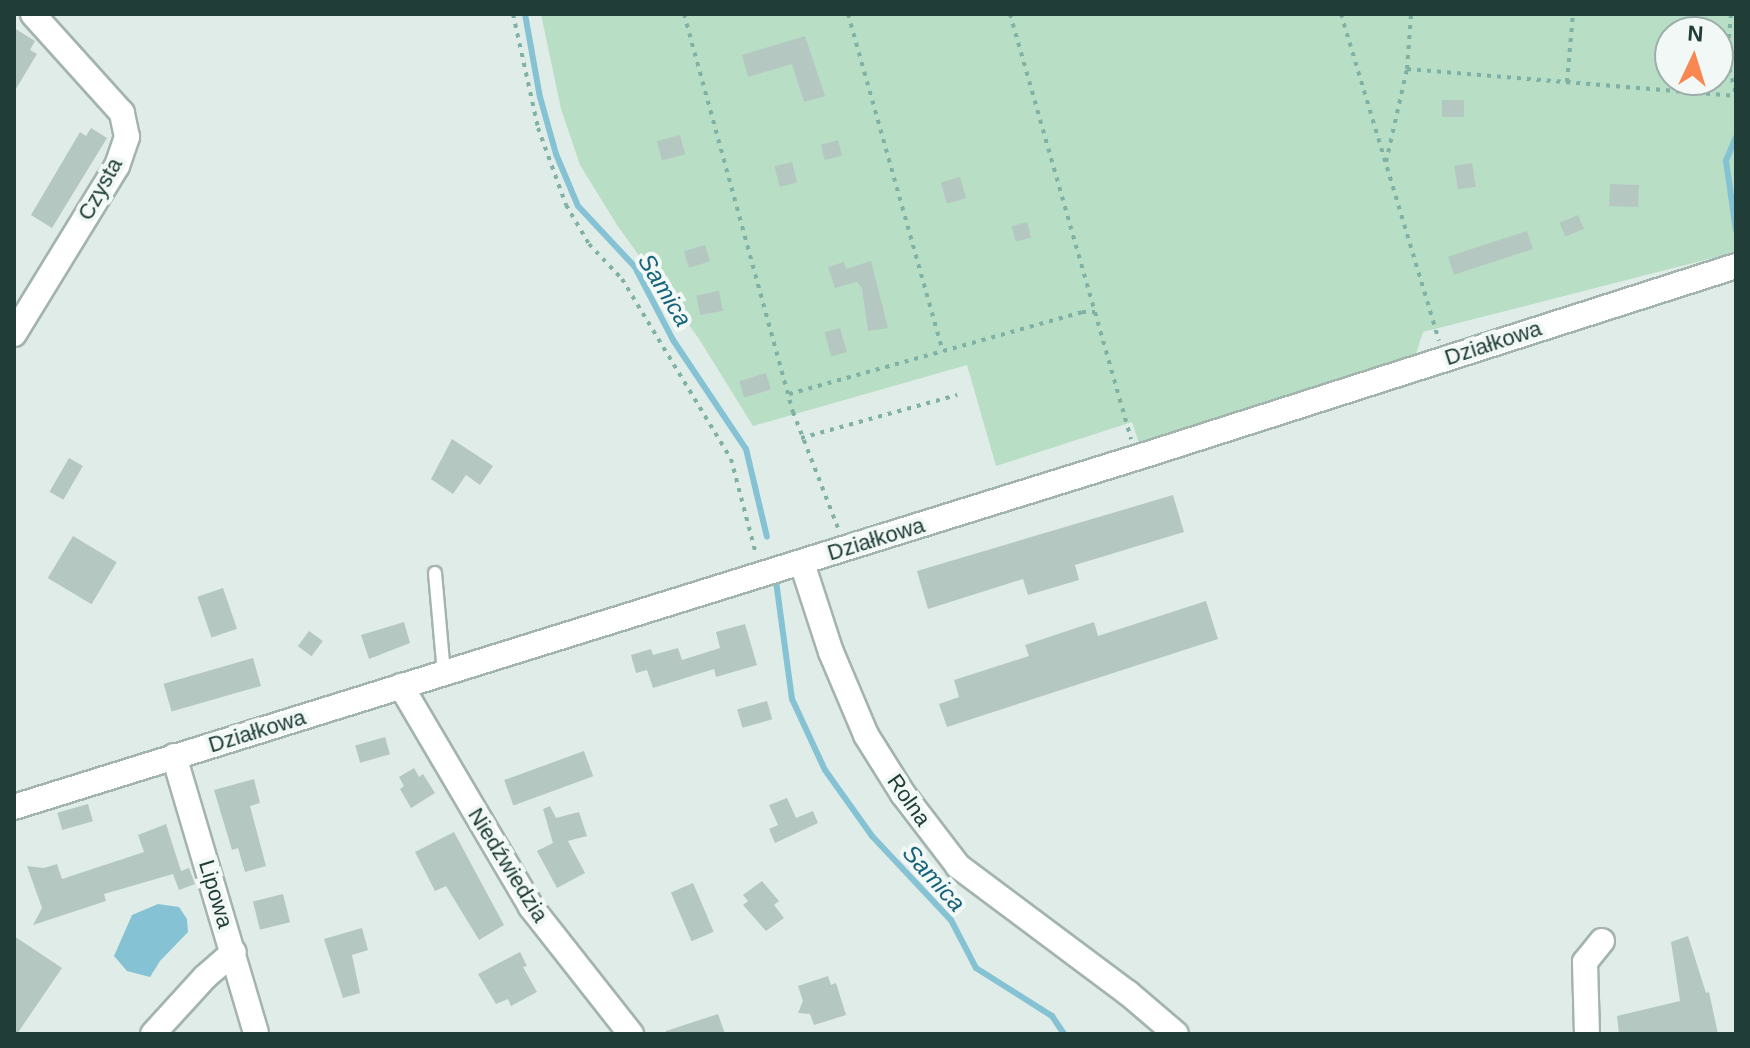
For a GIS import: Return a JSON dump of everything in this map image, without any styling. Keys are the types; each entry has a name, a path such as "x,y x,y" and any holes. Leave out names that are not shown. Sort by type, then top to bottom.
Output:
{"street":[{"name":"Czysta","path":"14,334 117,166 127,137 122,113 33,14"},
{"name":"Działkowa","path":"14,807 802,563 1733,266"},
{"name":"Rolna","path":"802,563 831,652 866,735 903,794 958,866 1128,993 1176,1034"},
{"name":"Niedźwiedzia","path":"401,686 531,907 631,1034"},
{"name":"Lipowa","path":"174,756 256,1032"},
{"path":"1587,1034 1585,962 1602,941"},
{"path":"153,1034 205,977 234,952"}],"lane":[{"path":"435,573 444,673"}],"path":[{"path":"513,14 538,128 566,205 589,244 622,279 731,459 739,479 761,575"},
{"path":"684,14 801,438 833,512 844,549"},
{"path":"848,14 943,351"},
{"path":"1010,14 1127,423"},
{"path":"1341,14 1444,359"},
{"path":"1386,164 1407,69 1411,14"},
{"path":"1567,82 1573,14"},
{"path":"1407,69 1736,96 1727,59 1731,14"},
{"path":"789,394 1082,312 1095,312"},
{"path":"801,438 957,395"}],"green space":[{"path":"541,14 1736,14 1736,252 1423,332 1414,360 1140,446 1132,422 996,466 967,365 753,426 699,339 617,225 580,165 561,109"}],"water":[{"path":"158,904 179,907 187,919 188,932 160,961 150,977 127,971 114,956 132,915"}],"building":[{"path":"14,28 35,41 30,50 37,54 14,92"},
{"path":"805,36 825,96 804,102 792,64 748,77 742,55"},
{"path":"1442,100 1464,100 1464,117 1442,117"},
{"path":"91,128 107,138 52,228 31,215 80,132 86,136"},
{"path":"680,135 685,154 662,161 657,141"},
{"path":"838,140 842,155 825,160 821,145"},
{"path":"792,162 797,182 780,187 775,166"},
{"path":"1472,163 1476,187 1458,190 1454,166"},
{"path":"960,177 966,198 947,204 941,183"},
{"path":"1610,184 1639,185 1638,207 1609,206"},
{"path":"1578,215 1584,229 1565,237 1560,223"},
{"path":"1027,222 1031,237 1016,242 1012,226"},
{"path":"1527,231 1533,249 1454,275 1448,257"},
{"path":"705,245 710,261 689,268 684,251"},
{"path":"871,261 888,328 868,331 862,288 857,282 835,288 828,267 844,262 846,269"},
{"path":"719,291 723,311 700,315 696,295"},
{"path":"840,328 847,352 832,356 825,332"},
{"path":"766,373 771,389 744,397 739,381"},
{"path":"452,439 493,466 480,485 466,475 453,494 431,479"},
{"path":"69,458 83,466 63,500 50,492"},
{"path":"1173,495 1184,532 1075,565 1079,580 1028,595 1023,579 928,609 917,571"},
{"path":"73,536 117,562 91,604 48,578"},
{"path":"223,588 237,629 211,637 197,597"},
{"path":"1206,601 1218,639 947,727 939,704 959,697 954,680 1029,656 1025,645 1094,622 1098,636"},
{"path":"404,622 410,643 369,659 361,635"},
{"path":"745,624 757,665 716,677 714,669 653,688 647,670 636,673 631,655 651,649 653,655 678,648 682,660 720,648 716,632"},
{"path":"309,631 323,641 312,656 298,646"},
{"path":"253,658 261,686 172,712 164,684"},
{"path":"767,701 772,719 742,728 737,710"},
{"path":"385,737 390,754 360,763 355,746"},
{"path":"584,751 593,776 513,805 504,780"},
{"path":"414,768 419,777 423,774 435,793 411,808 400,789 404,786 399,777"},
{"path":"254,779 260,803 250,806 266,866 245,872 238,848 232,850 214,790"},
{"path":"787,798 796,818 813,811 818,823 775,843 769,829 778,825 769,805"},
{"path":"88,804 93,821 62,830 57,813"},
{"path":"550,806 556,818 579,812 587,836 568,841 585,873 557,888 537,851 553,843 543,809"},
{"path":"166,824 181,871 189,868 195,884 179,890 173,874 104,894 106,901 33,925 42,908 27,866 44,868 57,864 62,879 144,852 138,835"},
{"path":"454,832 504,925 479,940 446,886 435,891 415,852"},
{"path":"762,881 779,901 774,905 784,918 766,931 743,905 748,901 743,895"},
{"path":"693,883 714,932 692,941 671,892"},
{"path":"283,894 290,922 260,930 253,901"},
{"path":"362,928 368,950 352,955 360,993 343,998 324,939"},
{"path":"14,936 62,968 17,1034 14,1034"},
{"path":"1688,936 1706,993 1709,992 1718,1034 1619,1034 1617,1016 1680,1001 1671,942"},
{"path":"520,952 527,966 523,967 537,992 511,1006 508,999 496,1004 478,974"},
{"path":"828,976 831,985 836,983 846,1015 814,1025 810,1014 798,1013 803,1001 798,986"},
{"path":"718,1014 725,1034 666,1034 666,1031"}],"waterway":[{"name":"Samica","path":"525,14 540,97 556,154 578,206 635,267 673,340 746,449 767,537"},
{"path":"1736,137 1726,161 1736,230"},
{"name":"Samica","path":"776,581 792,699 825,770 872,836 951,920 976,968 1052,1016 1064,1034"}]}
